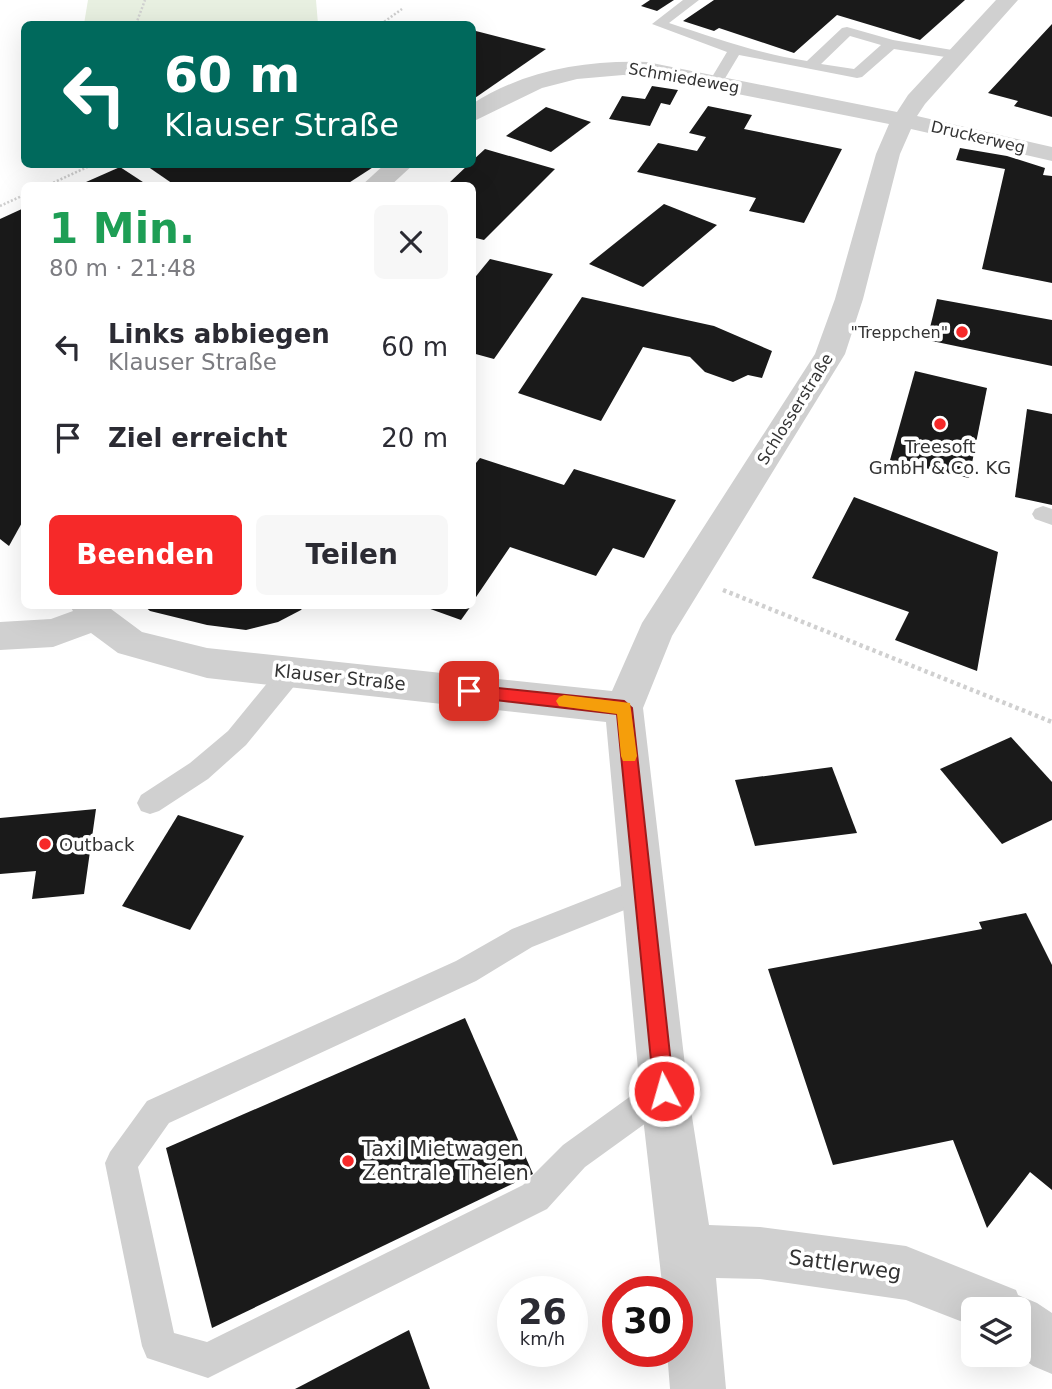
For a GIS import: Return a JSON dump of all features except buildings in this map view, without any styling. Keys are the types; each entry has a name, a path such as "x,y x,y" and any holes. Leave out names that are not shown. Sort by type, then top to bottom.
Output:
{"street":[{"name":"Schlosserstraße","path":"624,708 655,633 830,354 849,299 887,154 904,120 916,100 1008,0"},
{"name":"Schmiedeweg","path":"476,112 493,100 540,78 573,71 619,67 647,69 904,120"},
{"name":"Druckerweg","path":"904,120 1052,154"},
{"path":"378,182 397,168"},
{"path":"0,636 53,633 91,611"},
{"name":"Klauser Straße","path":"91,611 131,643 207,663 624,708"},
{"path":"624,708 664,1091 687,1251 698,1389"},
{"name":"Sattlerweg","path":"687,1251 760,1253 906,1273 967,1297"},
{"path":"1031,1332 1052,1347"}],"lane":[{"path":"692,0 659,24 735,50 857,74 891,44"},
{"path":"810,66 847,31 891,44 958,55"},
{"path":"716,82 735,50"},
{"path":"150,803 199,771 237,738 291,672"},
{"path":"642,890 522,938 466,971 158,1112 121,1163 159,1346 208,1360 535,1198 574,1156 664,1091"}],"path":[{"path":"137,21 145,0"},
{"path":"385,21 402,9"},
{"path":"55,182 85,168"},
{"path":"0,206 21,196"},
{"path":"689,577 1052,722"}],"green space":[{"path":"88,0 316,0 318,21 84,21"}],"slow traffic":[{"path":"564,701 624,708 629,756"}],"place":[{"name":"\"Treppchen\"","path":"962,332"},
{"name":"Treesoft GmbH & Co. KG","path":"940,424"},
{"name":"Outback","path":"45,844"},
{"name":"Taxi Mietwagen Zentrale Thelen","path":"348,1161"}],"route":[{"path":"469,691 624,708 664,1091"}]}
